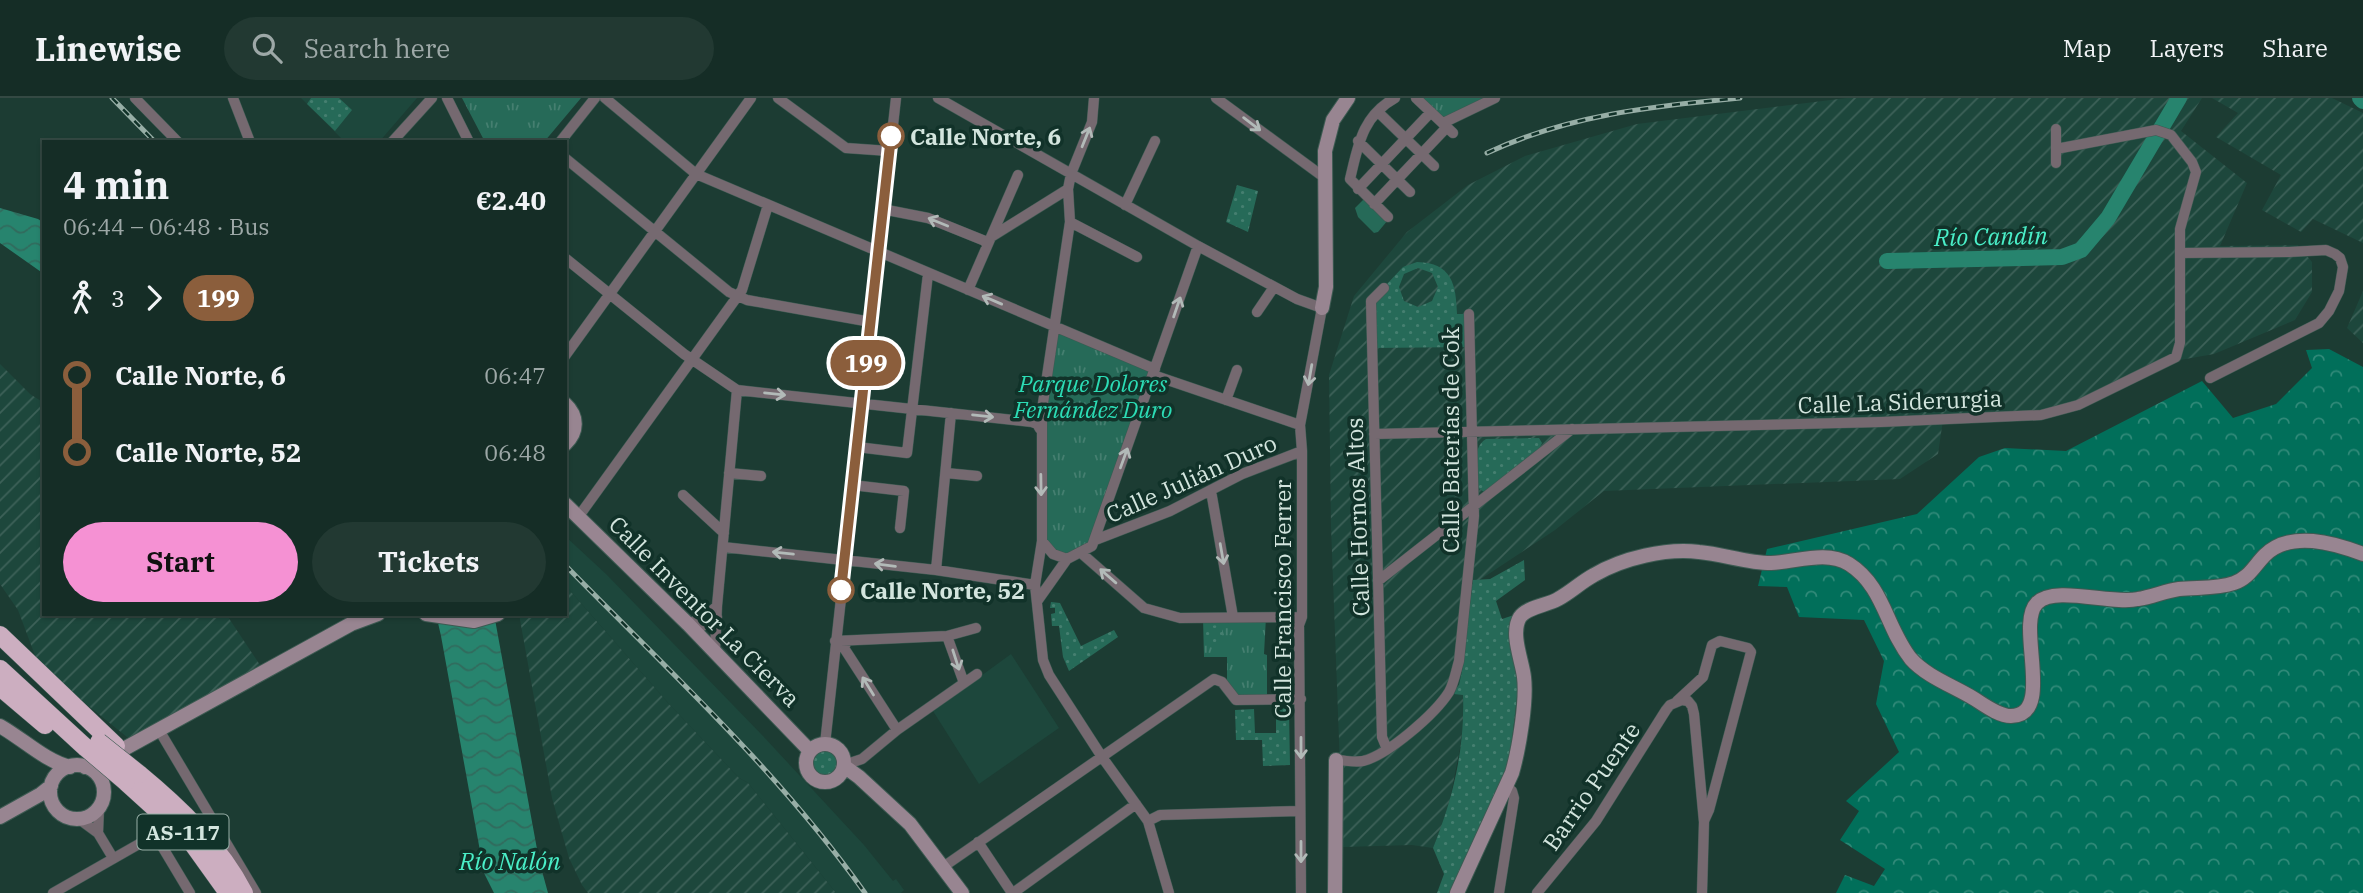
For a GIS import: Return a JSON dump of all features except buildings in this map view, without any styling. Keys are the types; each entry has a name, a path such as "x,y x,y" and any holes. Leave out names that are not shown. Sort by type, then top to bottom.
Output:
{"highway":[{"path":"0,635 88,752"},
{"name":"AS-117","path":"0,650 88,752"},
{"name":"AS-117","path":"0,669 88,752 127,779 198,838 237,880 244,893"},
{"path":"0,687 17,703 88,752"},
{"name":"AS-117","path":"198,838 228,893"}],"street":[{"path":"135,98 176,140"},
{"path":"233,98 249,140"},
{"path":"394,140 432,98"},
{"path":"447,98 468,140"},
{"path":"562,140 595,98"},
{"path":"605,98 696,174 1154,372 1300,425"},
{"path":"567,353 751,98"},
{"path":"778,98 846,148 889,151"},
{"path":"825,744 896,98"},
{"path":"938,98 1198,246 1297,299 1322,308 1326,287 1326,142 1333,120 1348,98"},
{"path":"1094,98 1092,122 1071,174 1068,190 1070,222 1040,429 1042,541 1035,585 1042,660 1102,757 1148,821 1169,893"},
{"path":"1216,98 1325,178"},
{"path":"1388,217 1350,179 1358,141 1364,128 1395,98"},
{"path":"1416,98 1448,128"},
{"path":"1374,204 1448,128 1495,98"},
{"path":"1378,112 1434,166"},
{"path":"1359,189 1431,112"},
{"path":"2056,129 2056,163"},
{"name":"Calle La Siderurgia","path":"1374,435 2041,415 2078,405 2176,357 2180,343 2180,229 2196,172 2192,162 2171,135 2161,131 2056,149"},
{"path":"1125,205 1155,141"},
{"path":"1358,141 1410,192"},
{"path":"1304,163 1325,155"},
{"path":"567,160 729,292 747,300 871,322"},
{"path":"968,290 1018,174"},
{"path":"882,209 928,218 989,242 1068,190"},
{"path":"579,516 742,290 768,205"},
{"path":"1070,222 1137,257"},
{"path":"1093,543 1198,246"},
{"path":"2180,253 2326,250 2340,258 2343,267 2339,291 2329,311 2319,323 2210,378"},
{"path":"567,260 692,359 737,390 1032,422 1040,429"},
{"path":"857,447 908,453 928,274"},
{"path":"1257,312 1274,287"},
{"name":"Calle Hornos Altos","path":"1384,288 1371,302 1382,737 1387,749"},
{"name":"Calle Francisco Ferrer","path":"1301,893 1300,425 1322,308"},
{"name":"Calle Baterías de Cok","path":"1340,764 1364,761 1387,749 1430,714 1448,693 1454,679 1459,661 1474,507 1469,314"},
{"path":"1226,400 1237,370"},
{"path":"715,651 737,390"},
{"path":"567,407 574,416 575,424 574,432 567,441"},
{"path":"936,570 951,413"},
{"path":"1378,581 1573,429"},
{"name":"Calle Julián Duro","path":"1038,600 1068,559 1093,543 1211,491 1242,474 1302,451"},
{"path":"729,473 761,476"},
{"path":"946,473 977,476"},
{"path":"852,485 904,491 900,528"},
{"path":"1211,491 1233,618"},
{"path":"683,495 724,533"},
{"name":"Calle Inventor La Cierva","path":"567,506 715,651 810,751"},
{"path":"1457,893 1516,758 1525,687 1517,643 1521,615 1560,598 1593,575 1647,555 1669,551 1692,551 1762,563 1824,556 1845,561 1871,582 1896,637 1917,665 1992,709 2010,716 2027,710 2031,703 2033,672 2029,617 2034,605 2041,599 2059,595 2126,601 2182,589 2231,584 2250,573 2268,552 2287,544 2308,540 2325,541 2363,554"},
{"path":"1042,541 1053,554 1068,559"},
{"path":"723,547 936,570 1035,585"},
{"path":"1080,552 1144,608 1180,618 1302,617"},
{"path":"127,779 104,769 111,756 351,624 373,616"},
{"path":"440,616 474,621 491,616"},
{"path":"694,630 706,616 716,619"},
{"path":"694,630 716,619"},
{"path":"835,641 947,636 976,628"},
{"path":"947,636 964,683"},
{"path":"847,641 844,648 897,730"},
{"name":"Barrio Puente","path":"1537,893 1596,821 1666,710 1703,677 1713,645 1720,641 1748,648 1751,652 1704,821"},
{"path":"834,656 840,652 847,653"},
{"path":"859,777 858,764 862,759 897,730 977,674"},
{"path":"943,867 1214,679 1222,682 1236,700 1301,699"},
{"name":"Barrio Puente","path":"1677,701 1688,701 1694,714 1704,821 1702,893"},
{"path":"0,717 19,737"},
{"path":"0,726 58,764 88,752 111,756"},
{"path":"159,730 256,893"},
{"path":"862,759 841,770 827,782 811,776 806,759 810,751 817,746 825,744 835,747 841,754 841,770 848,779 876,794"},
{"path":"88,752 97,775 127,779"},
{"path":"0,817 25,804 52,784 56,775 88,752"},
{"path":"47,756 52,770 51,800 59,812"},
{"path":"1335,893 1340,764"},
{"path":"841,770 859,777 910,824 962,893"},
{"path":"98,833 99,808 104,790 127,779"},
{"path":"1499,893 1514,798 1512,790 1506,786"},
{"path":"25,804 46,805 65,816 79,819 98,833 113,858"},
{"path":"978,842 1013,893 1136,804"},
{"path":"79,819 94,814 99,808"},
{"path":"1148,821 1160,815 1300,811"},
{"path":"53,893 153,836 157,838 190,893"}],"shaded area":[{"path":"301,98 417,98 381,140 343,140"},
{"path":"1847,98 2202,98 2181,131 2247,183 2220,246 2298,245 2312,262 2312,292 2295,320 2214,354 2180,360 2078,405 2041,415 1943,420 1938,454 1900,479 1604,491 1555,530 1475,583 1462,671 1464,717 1460,748 1447,814 1433,848 1412,845 1343,847 1331,526 1329,375 1354,296 1407,232 1468,185 1525,156 1637,124"},
{"path":"2212,98 2332,98 2363,113 2363,243 2313,219 2301,232 2262,210 2281,175 2216,137 2238,113"},
{"path":"2363,291 2363,343 2347,328"},
{"path":"0,364 30,394 42,402 42,616 227,616 262,668 133,738 127,737 39,666 18,610 0,584"},
{"path":"567,538 606,574 763,736 904,890 901,893 836,893 748,783 739,778 668,703 567,587"},
{"path":"567,587 668,703 739,778 748,783 836,893 588,893 569,858 552,798 519,616 567,616"},
{"path":"1011,654 1059,728 979,784 933,711"}],"green space":[{"path":"311,98 339,98 352,110 335,131 307,104"},
{"path":"462,98 581,98 546,140 484,140"},
{"path":"1423,98 1492,98 1445,119"},
{"path":"1237,185 1258,191 1248,232 1226,222"},
{"path":"1364,199 1388,220 1378,232 1374,233 1358,217 1355,208"},
{"path":"1417,262 1429,263 1445,271 1453,285 1457,314 1469,314 1470,347 1371,348 1371,301 1403,267","holes":["1418,268 1432,273 1438,287 1432,301 1418,307 1404,301 1399,287 1404,274"]},
{"name":"Parque Dolores Fernández Duro","path":"1055,326 1155,369 1092,546 1067,559 1046,547 1040,429"},
{"path":"2329,349 2363,367 2363,893 1836,893 1845,875 1874,886 1885,869 1840,840 1859,811 1846,801 1899,752 1876,704 1884,661 1864,620 1799,617 1787,587 1758,586 1767,549 1917,514 1979,457 2005,448 2066,451 2202,381 2233,418 2276,404 2312,368 2306,350"},
{"path":"1539,438 1542,443 1539,449 1484,492 1477,487 1478,448 1486,439"},
{"path":"1524,560 1525,580 1496,601 1502,619 1514,615 1518,688 1510,757 1500,785 1449,893 1437,893 1444,874 1433,848 1452,792 1460,754 1463,695 1454,694 1462,671 1473,580 1490,579"},
{"path":"1051,602 1060,603 1081,646 1114,630 1118,637 1069,671 1063,657 1059,626 1052,626 1051,614 1055,613 1055,608 1050,608"},
{"path":"1266,617 1264,654 1267,655 1267,696 1239,697 1227,684 1227,657 1204,657 1203,618","holes":["1222,625 1222,645 1204,645 1204,626"]},
{"path":"1204,625 1222,625 1223,645 1204,645"},
{"path":"1289,708 1290,765 1263,766 1262,740 1236,740 1235,710 1254,709 1255,733 1276,733 1276,709"},
{"path":"825,744 838,750 844,763 838,776 825,782 812,776 806,763 812,750"}],"water":[{"path":"0,208 42,222 42,273 0,243"},
{"name":"Río Nalón","path":"436,616 494,616 539,860 548,893 494,893 484,873"}],"waterway":[{"name":"Río Candín","path":"1887,261 2062,257 2081,250 2108,218 2179,98"},
{"name":"Río Candín","path":"2360,98 2363,101"}],"railway":[{"path":"112,98 153,140"},
{"path":"1487,153 1548,130 1611,114 1740,98"},
{"path":"567,567 760,764 832,849 865,893"}],"bus line":[{"name":"199","path":"841,590 891,136"}],"place":[{"name":"Calle Norte, 6","path":"891,136"},
{"name":"Calle Norte, 52","path":"841,590"}]}
